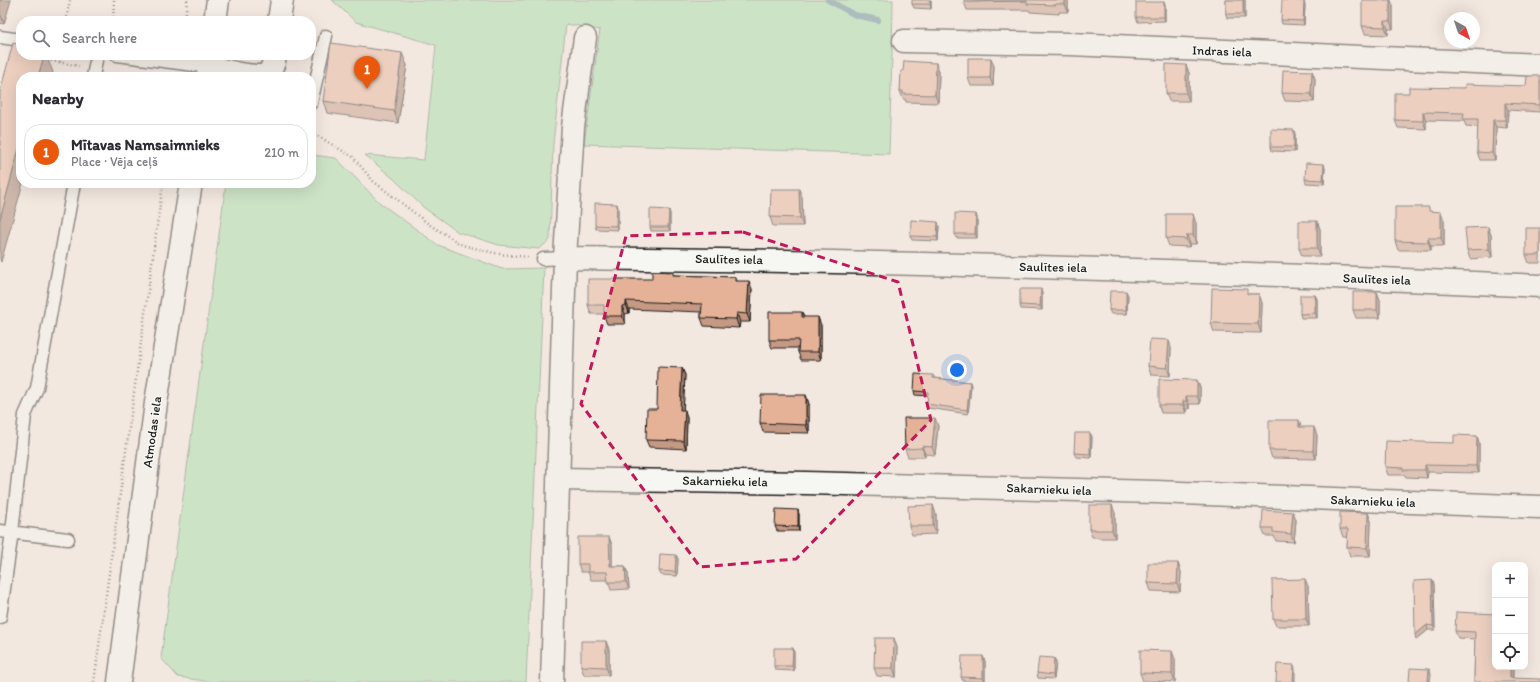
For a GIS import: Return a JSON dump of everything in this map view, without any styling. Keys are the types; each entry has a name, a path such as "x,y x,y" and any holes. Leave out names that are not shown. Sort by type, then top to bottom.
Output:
{"street":[{"path":"216,16 218,0"},
{"path":"280,16 282,0"},
{"path":"552,682 565,258 573,127 585,38"},
{"name":"Indras iela","path":"904,42 1070,44 1540,64"},
{"path":"270,72 274,60"},
{"path":"210,66 233,72"},
{"name":"Atmodas iela","path":"119,682 156,403 190,188"},
{"name":"Saulītes iela","path":"565,258 747,259 1114,268 1540,286"},
{"name":"Sakarnieku iela","path":"558,479 799,483 1140,492 1540,507"}],"lane":[{"path":"316,81 326,36"},
{"path":"0,37 16,39"},
{"path":"94,72 96,60"},
{"path":"159,60 210,66"},
{"path":"0,617 6,532 25,415 38,388 73,188"},
{"path":"542,259 565,258"},
{"path":"6,532 68,539"}],"path":[{"path":"67,16 70,0"},
{"path":"112,16 114,0"},
{"path":"185,16 187,0"},
{"path":"45,60 91,72"},
{"path":"316,135 352,157 373,181 430,225 462,245 499,254 542,259"},
{"path":"94,682 162,188"}],"highlighted area":[{"path":"743,232 898,282 931,420 796,559 700,567 581,404 626,236"}],"green space":[{"path":"332,0 893,0 889,154 584,144 600,30 566,24 553,144 550,240 539,249 499,245 458,232 423,207 394,179 365,155 424,160 436,45 356,22"},
{"path":"316,156 336,158 380,203 438,245 502,269 544,268 526,682 211,682 178,677 161,658 225,188 316,188"}],"building":[{"path":"912,0 930,0 930,4 912,4"},
{"path":"964,0 1065,0 1065,4 1027,4 1027,1 964,2"},
{"path":"1226,0 1243,0 1243,14 1226,14"},
{"path":"1282,0 1304,1 1303,21 1281,20"},
{"path":"1362,0 1390,0 1390,21 1385,21 1385,27 1362,26"},
{"path":"1136,2 1164,2 1164,17 1136,17"},
{"path":"13,43 16,44 16,60 43,60 39,72 16,72 16,160 0,219 0,92"},
{"path":"331,43 402,53 394,111 323,101"},
{"path":"968,58 991,58 990,78 968,78"},
{"path":"904,61 936,63 935,95 903,94 903,91 900,91 901,71 903,71"},
{"path":"1166,64 1186,65 1186,93 1166,93"},
{"path":"1283,70 1312,71 1311,94 1282,93"},
{"path":"1527,76 1540,76 1540,105 1505,103 1505,120 1493,120 1492,153 1477,152 1478,119 1463,119 1464,113 1423,112 1423,121 1395,120 1395,93 1409,93 1409,87 1465,88 1465,84 1526,86"},
{"path":"1271,129 1294,130 1294,147 1271,147"},
{"path":"1306,163 1324,164 1323,180 1305,179"},
{"path":"771,189 799,189 800,218 770,217"},
{"path":"595,203 617,204 616,226 595,225"},
{"path":"1395,207 1429,207 1429,211 1441,212 1441,238 1428,238 1428,242 1395,241"},
{"path":"650,209 669,210 668,227 650,227"},
{"path":"955,213 976,214 975,234 955,234"},
{"path":"1166,214 1193,214 1193,235 1187,235 1186,239 1166,238"},
{"path":"911,220 938,222 937,237 910,236"},
{"path":"1299,221 1317,221 1317,248 1299,248"},
{"path":"1488,227 1489,249 1467,250 1465,228"},
{"path":"1526,228 1540,228 1540,255 1526,255"},
{"path":"652,271 673,272 673,275 735,277 735,281 749,281 747,314 737,313 736,319 701,318 702,304 626,301 626,305 622,306 622,316 604,316 604,305 588,305 588,279 652,279"},
{"path":"1212,288 1247,289 1247,294 1259,294 1258,324 1211,323"},
{"path":"1020,289 1041,289 1040,306 1020,305"},
{"path":"1110,291 1126,291 1126,310 1109,310"},
{"path":"1353,292 1377,292 1377,310 1353,310"},
{"path":"1300,295 1315,295 1315,313 1300,314"},
{"path":"769,312 802,312 802,317 818,317 818,352 798,352 799,340 769,340"},
{"path":"1150,339 1169,340 1167,368 1148,366"},
{"path":"658,367 682,368 680,410 685,410 683,441 646,440 647,409 657,409"},
{"path":"915,374 933,375 933,378 970,382 967,410 927,404 928,392 914,391"},
{"path":"1159,379 1197,380 1197,396 1186,396 1186,401 1183,401 1183,405 1159,405"},
{"path":"761,395 806,395 806,425 760,423"},
{"path":"904,418 935,418 932,447 922,446 922,448 905,449"},
{"path":"1269,420 1299,420 1299,427 1314,427 1313,451 1269,450"},
{"path":"1075,433 1090,433 1090,454 1074,453"},
{"path":"1454,435 1477,436 1476,466 1425,465 1425,470 1403,470 1403,468 1385,467 1386,441 1454,443"},
{"path":"933,505 933,526 909,526 908,506"},
{"path":"1089,505 1112,505 1112,530 1089,529"},
{"path":"776,509 798,510 798,527 775,526"},
{"path":"1263,510 1293,512 1291,534 1273,532 1273,528 1262,528"},
{"path":"1340,512 1368,513 1367,548 1347,547 1348,529 1340,529"},
{"path":"578,537 609,537 610,566 625,566 626,582 608,582 607,572 588,572 588,564 578,564"},
{"path":"660,554 676,555 675,572 659,571"},
{"path":"1148,563 1178,563 1177,584 1148,583"},
{"path":"1305,579 1306,619 1273,619 1272,580"},
{"path":"1432,580 1433,626 1427,625 1415,635 1414,581"},
{"path":"1456,612 1492,614 1492,670 1510,670 1510,678 1540,679 1540,682 1474,682 1475,632 1455,631"},
{"path":"875,638 894,638 893,668 874,668"},
{"path":"581,641 606,641 606,667 581,666"},
{"path":"774,648 793,648 792,666 774,666"},
{"path":"1140,650 1172,651 1172,674 1140,673"},
{"path":"962,656 983,656 983,678 961,677"},
{"path":"1039,657 1054,658 1053,675 1037,673"},
{"path":"1277,664 1294,665 1293,682 1276,682"},
{"path":"1410,668 1429,669 1428,682 1409,682"}],"waterway":[{"path":"828,0 855,15 878,20"}],"place":[{"name":"Mītavas Namsaimnieks","path":"367,89"}]}
